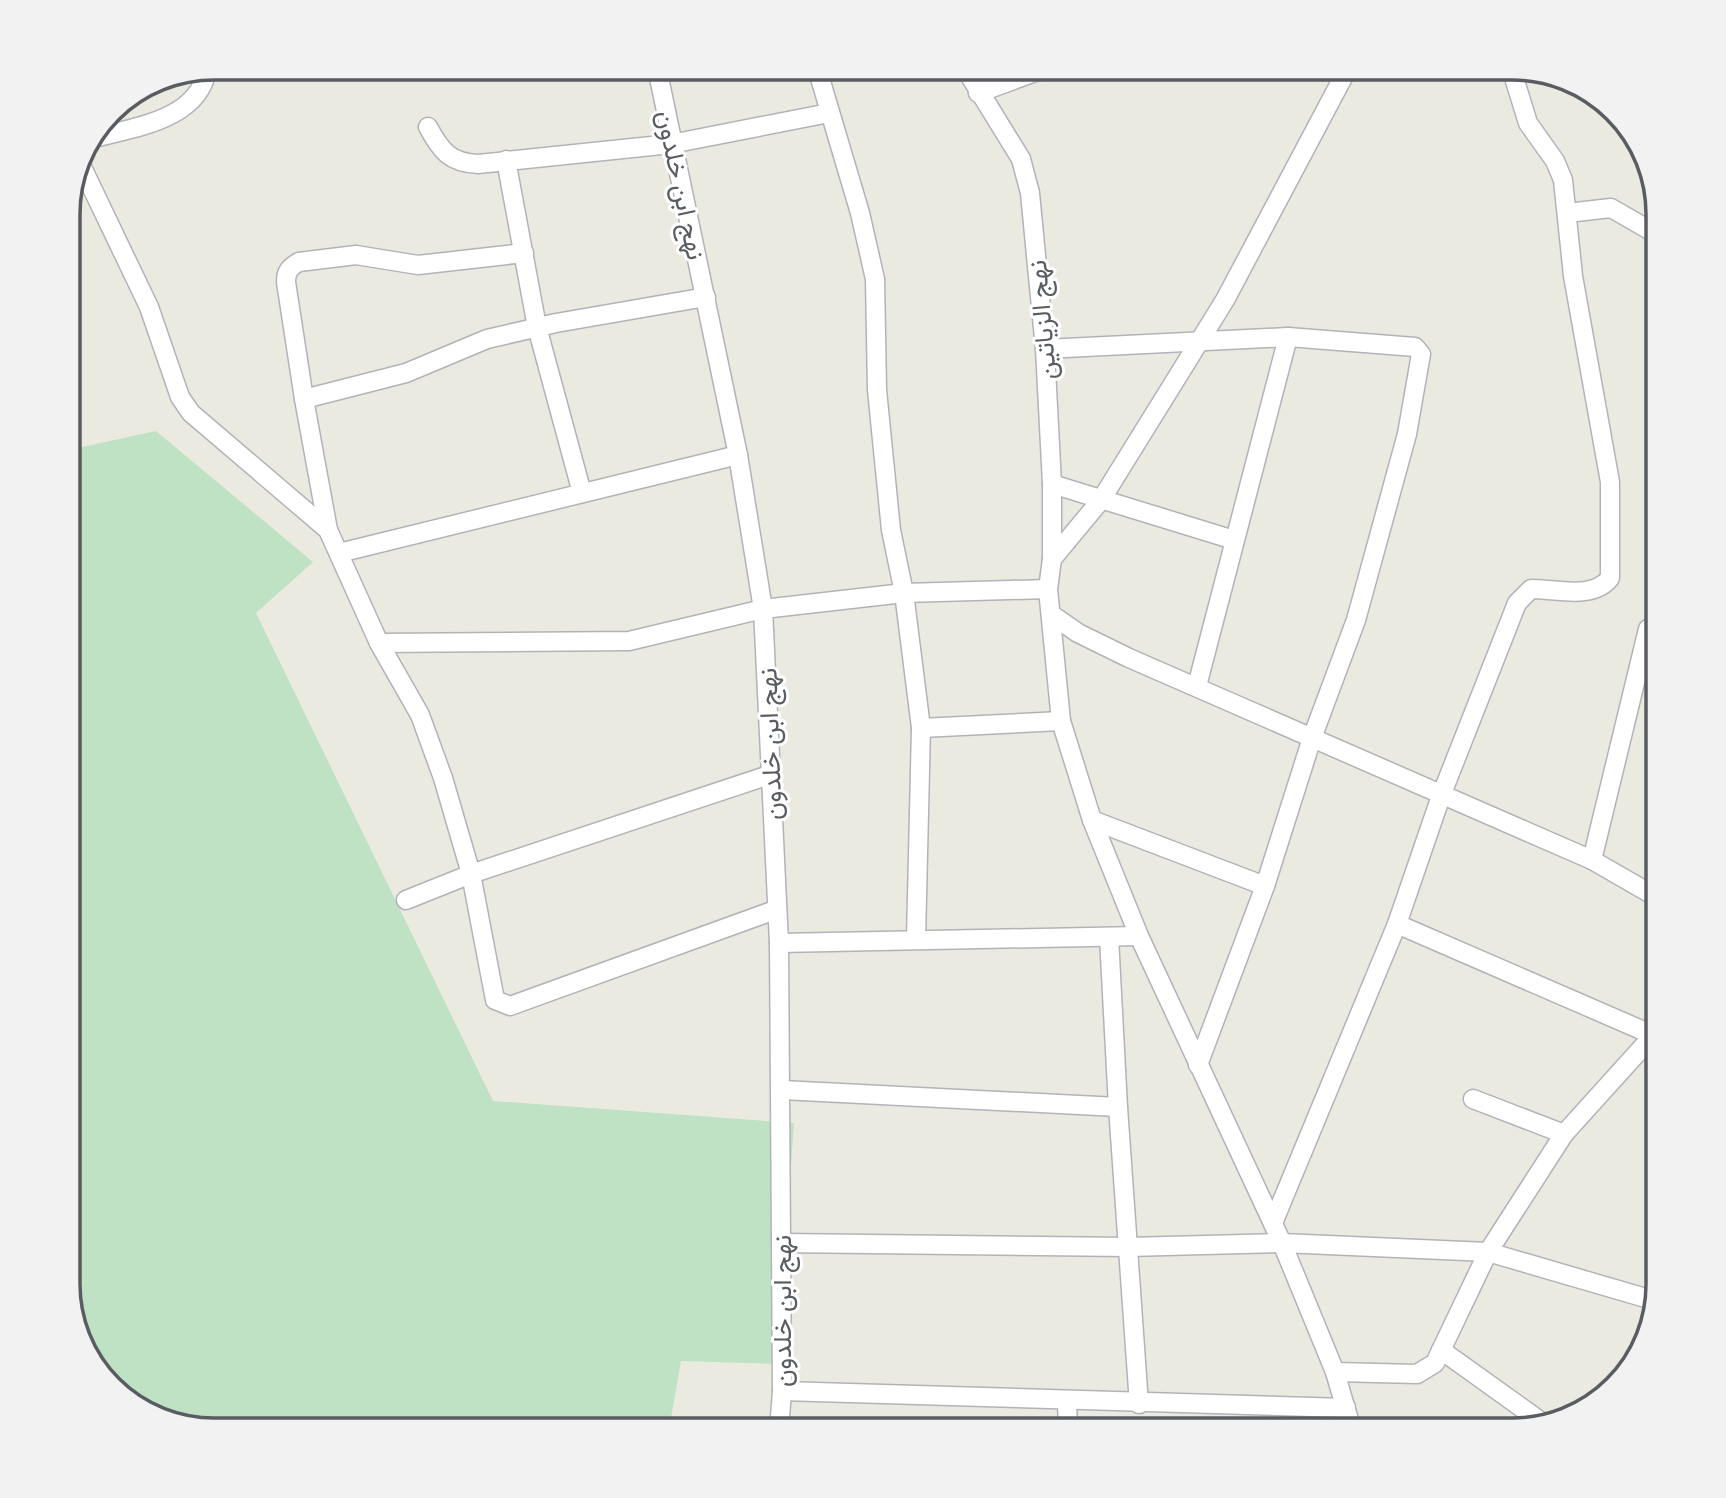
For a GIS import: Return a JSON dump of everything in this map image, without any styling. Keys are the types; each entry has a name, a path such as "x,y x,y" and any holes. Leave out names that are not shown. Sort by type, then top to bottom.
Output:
{"street":[{"name":"نهج الزياتين","path":"971,80 1027,174 1045,349 1052,484 1052,559 1048,589 1060,721 1091,820 1139,936 1282,1243 1335,1372 1349,1418"},
{"path":"978,93 1012,80"},
{"path":"1052,559 1101,500 1225,300 1342,80"},
{"path":"1273,1223 1397,923 1441,796 1517,603 1531,589 1594,592 1603,587 1610,578 1610,482 1573,276 1563,180 1555,161 1528,123 1515,80"},
{"path":"107,134 180,110 195,97 205,81"},
{"name":"نهج ابن خلدون","path":"659,81 738,454 763,610 772,774 775,911 779,943 783,1243 780,1418"},
{"path":"821,81 860,213 875,279 877,390 891,530 904,593 921,728 916,939"},
{"path":"428,127 441,150 453,160 478,164 671,144 830,113"},
{"path":"506,160 537,327 582,493"},
{"path":"86,176 149,307 180,397 191,413 328,530"},
{"path":"1567,213 1611,208 1646,228"},
{"path":"524,253 418,265 356,255 299,262 286,272 304,399 328,530 379,643 420,715 471,874 492,993 495,1000 510,1006 775,911"},
{"path":"304,399 406,373 487,339 537,327 706,297"},
{"path":"1198,686 1288,337"},
{"path":"1045,349 1288,337 1415,347 1421,354 1407,434 1356,620 1312,738 1265,886 1198,1065"},
{"path":"340,553 738,454"},
{"path":"1052,484 1234,540"},
{"path":"379,643 629,641 763,610 904,593 1048,589"},
{"path":"1052,615 1077,634 1592,860 1646,891"},
{"path":"1592,860 1636,668 1646,636"},
{"path":"921,728 1060,721"},
{"path":"406,900 471,874 772,774"},
{"path":"1091,820 1265,886"},
{"path":"1397,923 1646,1028"},
{"path":"779,943 1139,936"},
{"path":"1110,937 1118,1107 1139,1404"},
{"path":"1335,1372 1417,1374 1435,1363 1488,1252 1564,1134 1646,1042"},
{"path":"782,1090 1118,1107"},
{"path":"1473,1099 1564,1134"},
{"path":"783,1243 1128,1247 1282,1243 1488,1252 1644,1298"},
{"path":"1441,1350 1533,1416"},
{"path":"782,1391 1346,1409"},
{"path":"1067,1402 1068,1418"}],"green space":[{"path":"156,431 313,562 256,613 493,1101 794,1123 777,1364 681,1361 671,1418 214,1418 188,1415 147,1400 120,1378 98,1351 85,1318 81,1293 81,445"}]}
